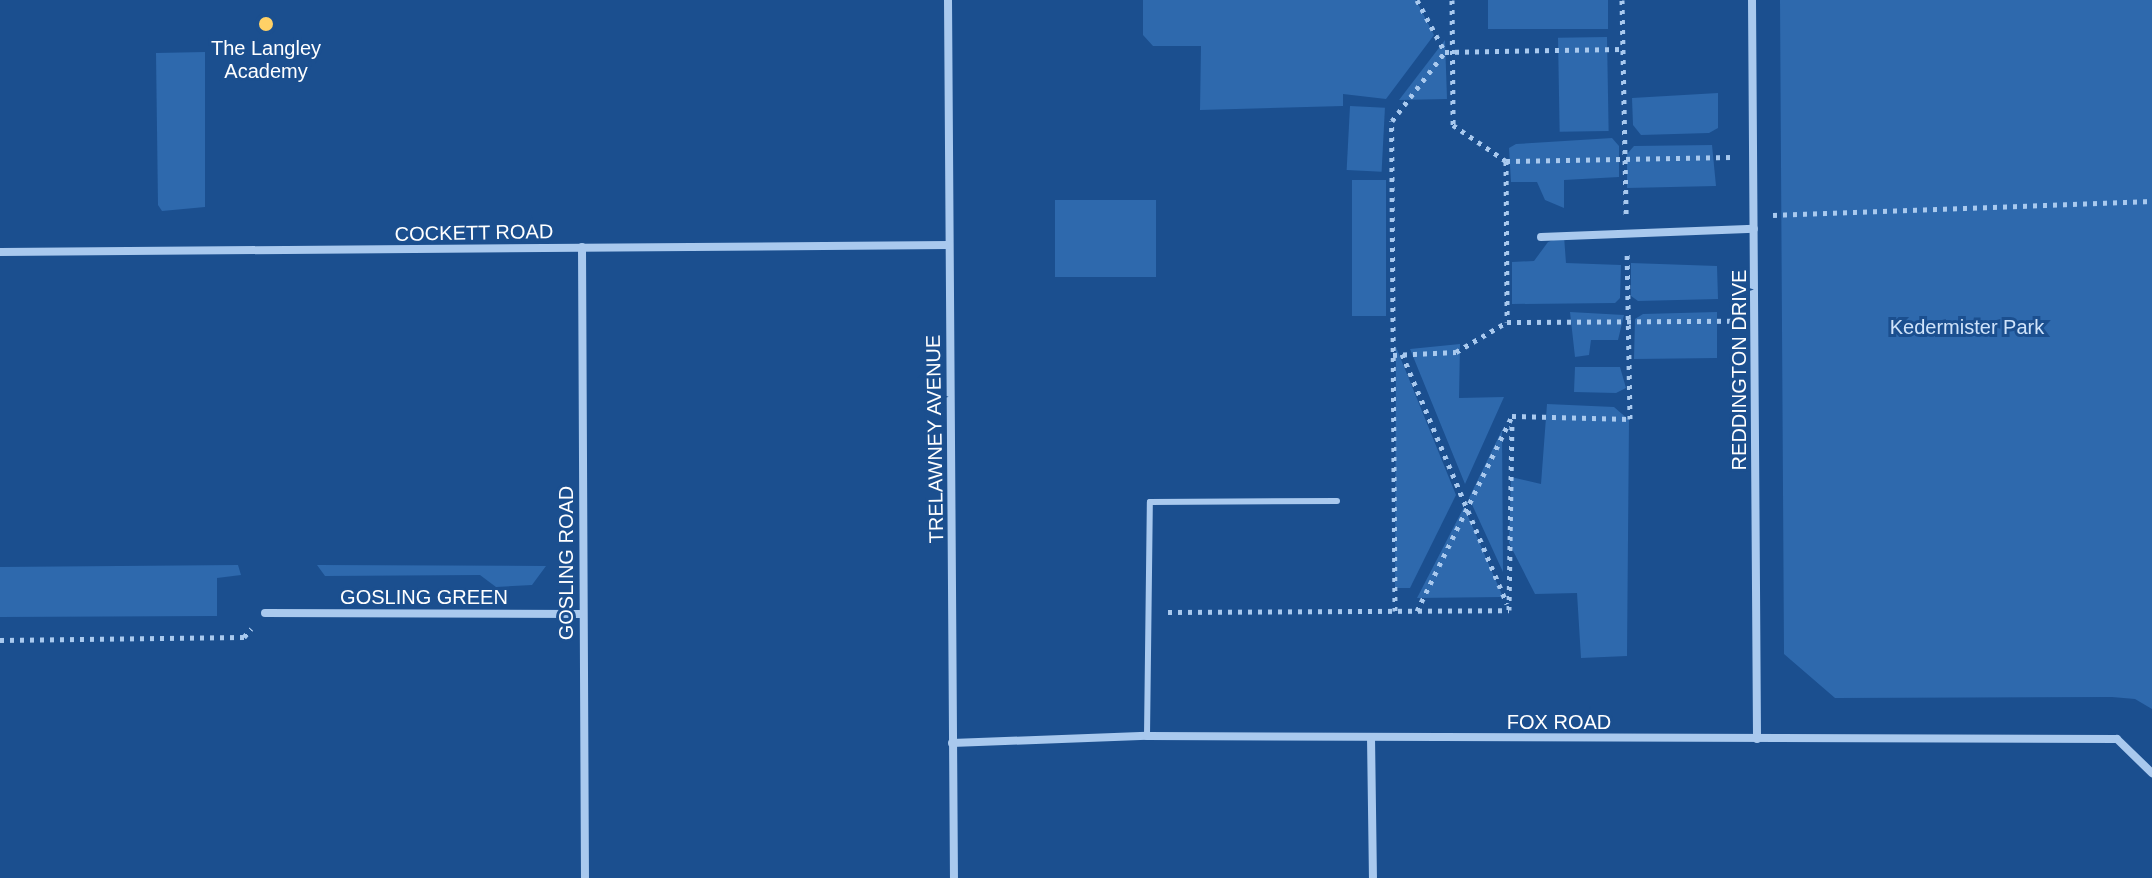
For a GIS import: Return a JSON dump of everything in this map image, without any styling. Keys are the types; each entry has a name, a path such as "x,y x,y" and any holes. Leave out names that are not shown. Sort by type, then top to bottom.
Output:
{"street":[{"name":"TRELAWNEY AVENUE","path":"948,0 954,878"},
{"name":"REDDINGTON DRIVE","path":"1752,0 1757,739"},
{"path":"1541,237 1754,229"},
{"name":"COCKETT ROAD","path":"0,252 949,245"},
{"name":"GOSLING ROAD","path":"582,247 585,878"},
{"name":"GOSLING GREEN","path":"265,613 582,614"},
{"name":"FOX ROAD","path":"952,743 1147,736 2117,739 2152,773"},
{"path":"1371,737 1373,878"}],"lane":[{"path":"1147,736 1150,502 1337,501"}],"path":[{"path":"1417,0 1449,53"},
{"path":"1452,0 1449,53 1453,125 1506,161 1753,156"},
{"path":"1512,416 1630,419 1622,0"},
{"path":"1395,611 1392,121 1449,53 1623,49"},
{"path":"1506,161 1507,322"},
{"path":"1753,216 2152,201"},
{"path":"1393,355 1456,352 1507,322 1754,321"},
{"path":"1402,354 1509,610"},
{"path":"1417,611 1512,416"},
{"path":"1509,610 1512,416"},
{"path":"1148,612 1509,610"},
{"path":"0,640 244,637 265,613"}],"green space":[{"path":"1143,0 1416,0 1434,35 1386,99 1343,94 1343,106 1200,110 1201,46 1153,46 1143,35"},
{"path":"1488,0 1608,0 1608,29 1488,29"},
{"name":"Kedermister Park","path":"1780,0 2152,0 2152,709 2135,699 2112,697 1835,698 1784,654"},
{"path":"1607,37 1609,131 1560,132 1558,38"},
{"path":"1445,40 1447,99 1399,100"},
{"path":"205,52 205,207 162,211 158,205 156,53"},
{"path":"1718,93 1718,128 1709,133 1641,135 1633,125 1632,98"},
{"path":"1350,106 1385,108 1382,172 1347,170"},
{"path":"1612,138 1619,146 1619,177 1564,180 1564,208 1545,200 1537,182 1511,182 1509,148 1516,144"},
{"path":"1712,145 1716,186 1627,188 1627,154 1634,146"},
{"path":"1352,180 1386,180 1386,316 1352,316"},
{"path":"1055,200 1156,200 1156,277 1055,277"},
{"path":"1564,236 1566,263 1621,265 1620,298 1615,303 1512,304 1512,262 1534,261 1548,242"},
{"path":"1631,263 1717,266 1718,299 1638,301 1631,296"},
{"path":"1570,312 1624,315 1618,340 1591,340 1589,355 1575,357"},
{"path":"1717,312 1717,358 1634,359 1635,319 1643,314"},
{"path":"1460,344 1459,398 1504,397 1465,484 1410,349"},
{"path":"1396,347 1456,495 1410,588 1395,588"},
{"path":"1575,367 1620,367 1626,388 1616,393 1574,392"},
{"path":"1547,404 1614,407 1629,420 1627,656 1581,658 1577,593 1535,594 1509,543 1511,477 1541,484"},
{"path":"1502,430 1503,572 1469,498"},
{"path":"1464,507 1503,597 1417,598"},
{"path":"238,565 241,575 217,578 217,616 0,617 0,567"},
{"path":"317,565 546,566 532,585 496,587 480,575 325,576"}],"place":[{"name":"The Langley Academy","path":"266,24"}]}
